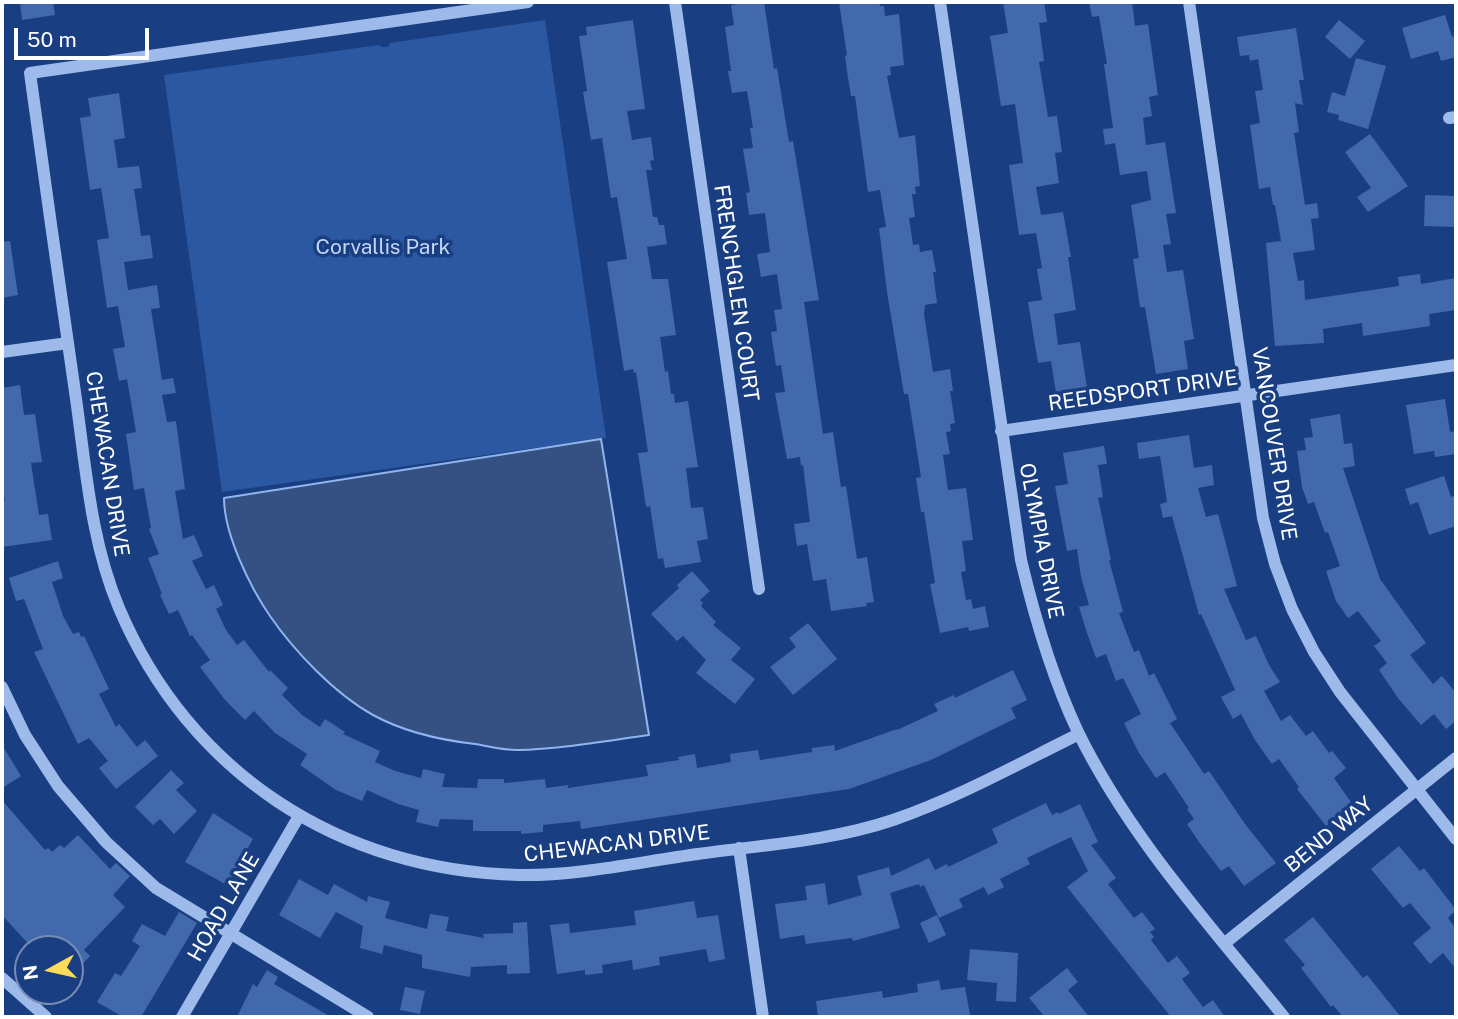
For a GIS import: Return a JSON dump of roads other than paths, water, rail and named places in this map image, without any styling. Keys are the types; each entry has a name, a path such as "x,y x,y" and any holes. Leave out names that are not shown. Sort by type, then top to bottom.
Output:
{"street":[{"name":"CHEWACAN DRIVE","path":"528,2 30,73 94,526 117,605 136,646 159,685 205,742 238,773 299,816 334,835 376,852 427,866 479,874 569,872 845,832 889,821 931,806 1079,734"},
{"name":"FRENCHGLEN COURT","path":"675,2 759,589"},
{"name":"OLYMPIA DRIVE","path":"940,2 1021,560 1035,620 1079,734 1133,826 1284,1017"},
{"name":"VANCOUVER DRIVE","path":"1189,2 1263,518 1275,564 1292,609 1314,652 1340,692 1456,839"},
{"path":"2,352 68,343"},
{"name":"REEDSPORT DRIVE","path":"1002,430 1456,365"},
{"path":"2,687 25,735 58,786 106,842 156,888 368,1017"},
{"name":"BEND WAY","path":"1225,943 1456,758"},
{"name":"HOAD LANE","path":"182,1017 299,816"},
{"path":"739,848 763,1017"},
{"path":"2,978 46,1017"}],"park label":[{"name":"Corvallis Park","path":"383,248"}]}
